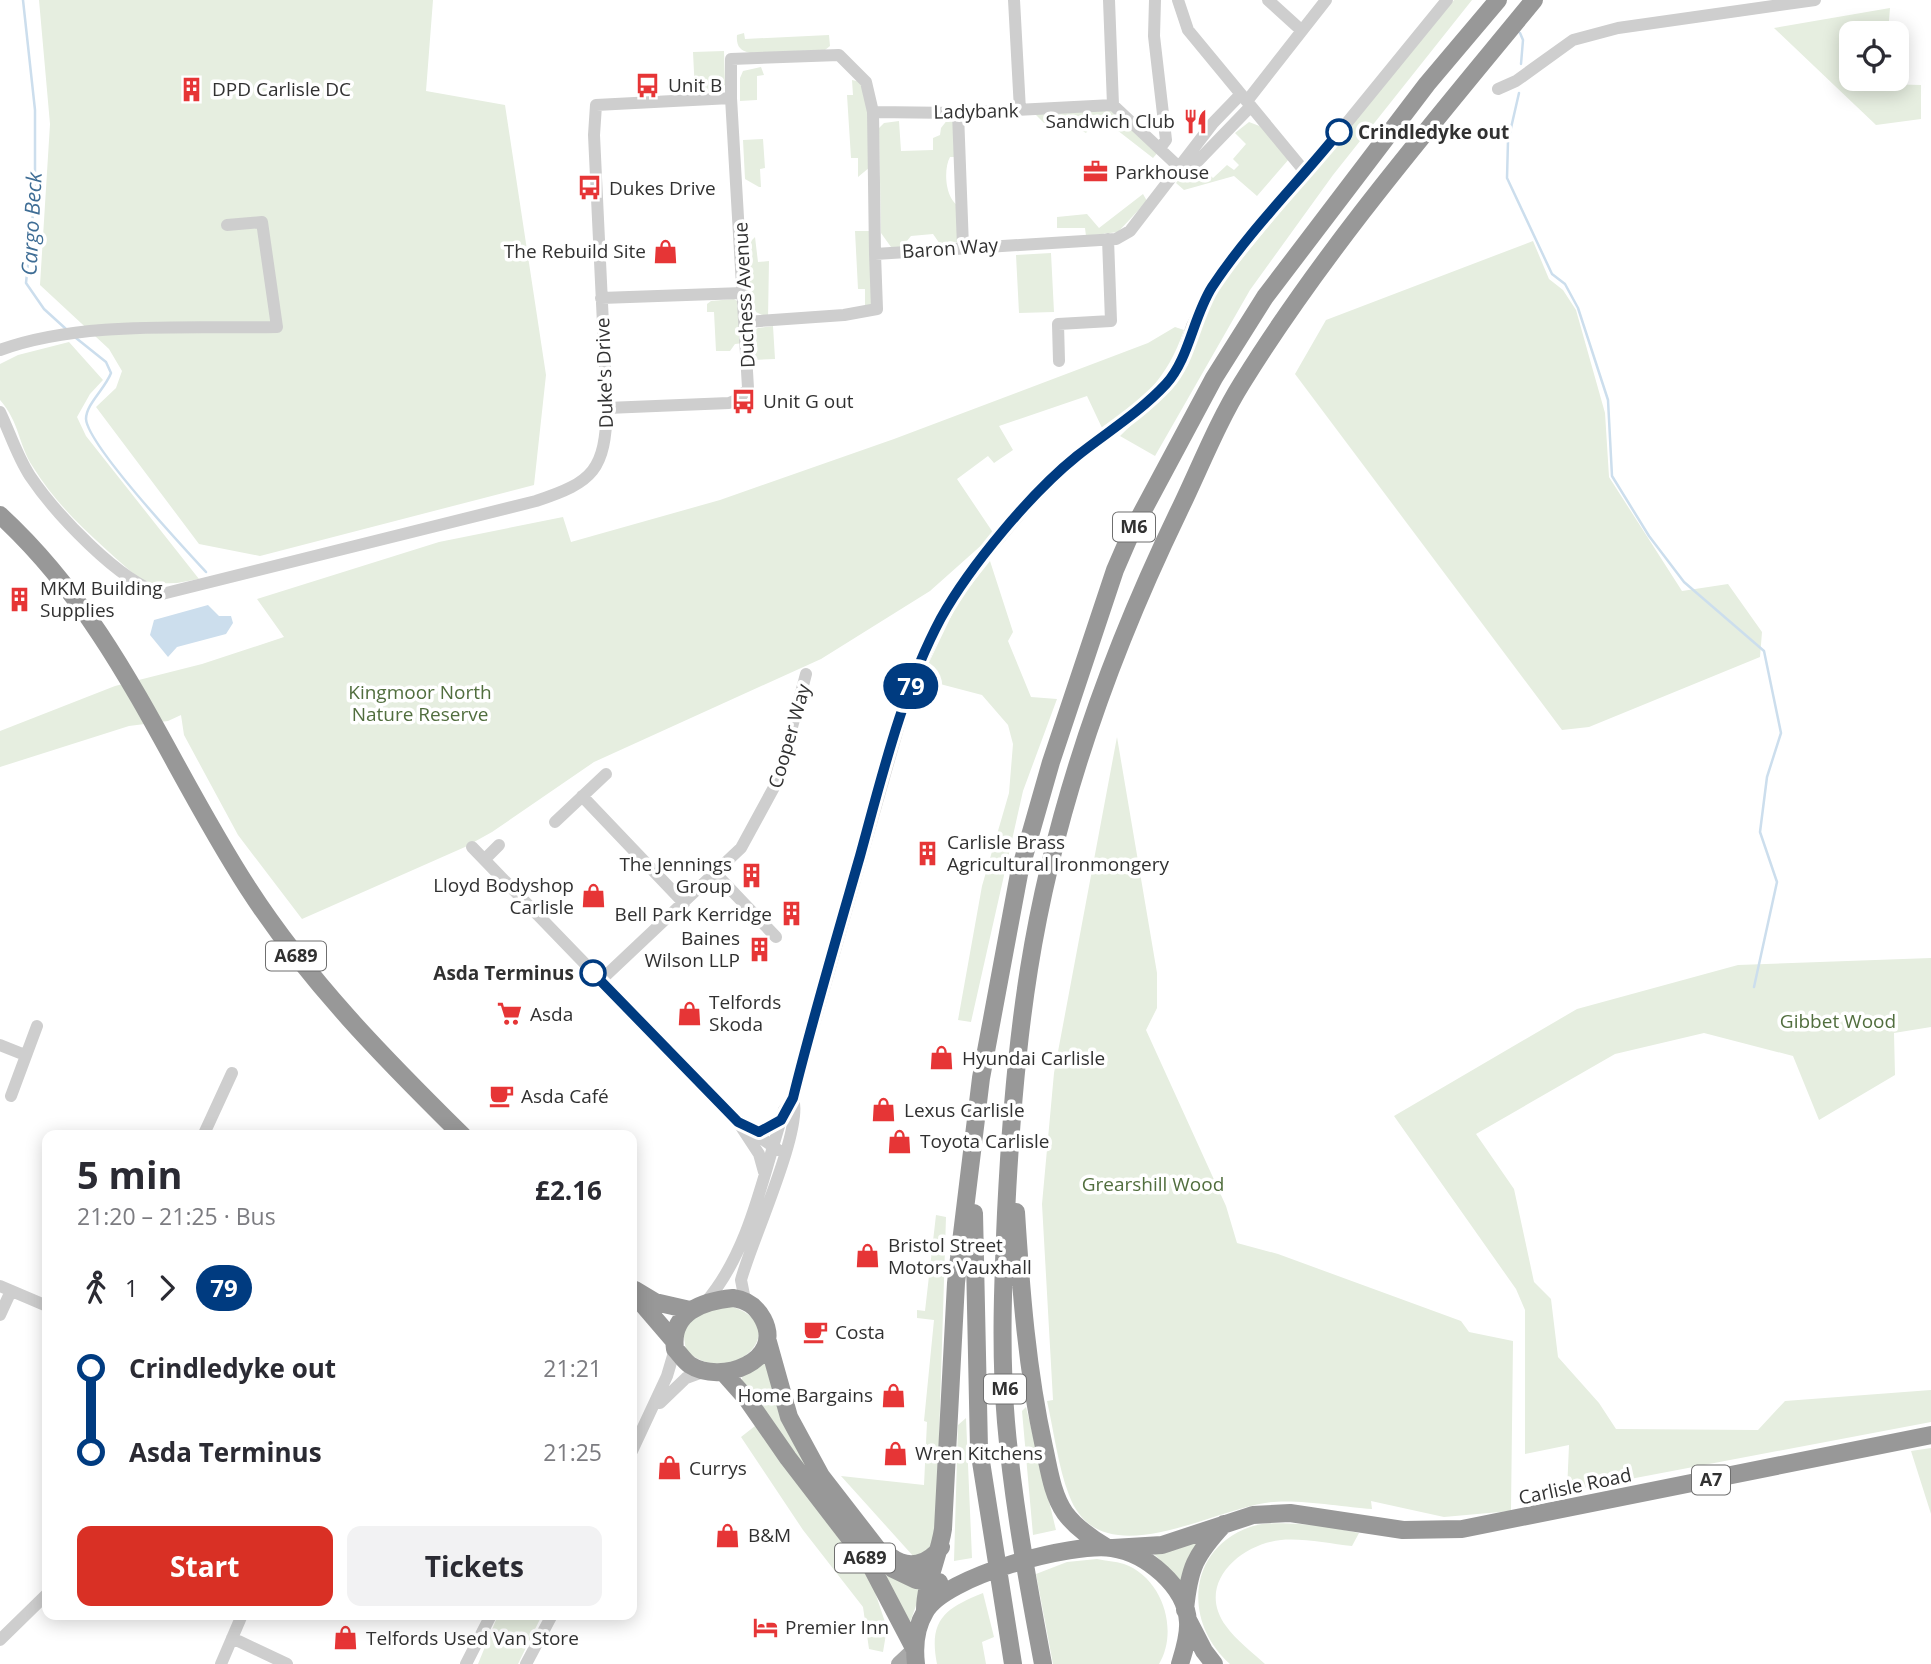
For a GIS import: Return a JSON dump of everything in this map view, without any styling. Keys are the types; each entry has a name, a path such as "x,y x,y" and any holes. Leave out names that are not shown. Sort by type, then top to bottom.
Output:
{"highway":[{"name":"M6","path":"930,1582 941,1548 956,1283 981,1079 1019,874 1051,762 1115,570 1131,533 1214,378 1265,298 1427,84 1498,0"},
{"name":"M6","path":"1043,1664 1021,1544 1006,1422 1002,1318 1011,1111 1029,967 1066,811 1101,695 1150,572 1239,388 1286,315 1445,108 1534,0"},
{"name":"A689","path":"0,515 48,564 90,615 169,747 247,888 311,977 378,1052 457,1130"},
{"name":"M6","path":"1011,1111 1021,1302 1040,1429 1056,1494 1064,1512 1078,1527 1110,1548"},
{"name":"M6","path":"974,1147 979,1449 1013,1664"},
{"path":"637,1293 655,1302 697,1307 733,1298 745,1300 761,1316 768,1331 768,1342 758,1359 750,1364 714,1371 690,1365 637,1297"},
{"path":"674,1345 678,1323 697,1307"},
{"name":"A689","path":"768,1342 789,1417 803,1444 821,1476 893,1569 909,1577 930,1582 969,1579"},
{"name":"A689","path":"714,1371 742,1391 788,1458 871,1566 915,1654"},
{"name":"Carlisle Road","path":"969,1579 1042,1557 1170,1543 1253,1516 1290,1513 1403,1530 1462,1529 1931,1436"},
{"path":"1180,1664 1193,1563 1224,1524"},
{"path":"874,1545 904,1565 926,1562 941,1548"},
{"path":"1110,1548 1132,1554 1158,1570 1171,1584 1204,1651 1214,1664"},
{"path":"925,1610 969,1579"},
{"path":"915,1654 925,1610 925,1595 930,1582"}],"main road":[{"path":"899,1664 915,1654"}],"street":[{"path":"1014,0 1020,110"},
{"path":"1109,0 1113,105 1180,168"},
{"path":"1156,0 1154,36 1166,140 1160,149"},
{"path":"1178,0 1188,30 1306,173"},
{"path":"1268,0 1301,30"},
{"name":"Baron Way","path":"745,322 844,315 877,309 875,254 1116,239 1130,231 1180,168 1196,163 1326,0"},
{"path":"697,1307 726,1277 742,1241 781,1120 793,1098 906,700 942,616 978,563 1031,501 1075,457 1140,409 1168,382 1180,363 1192,326 1211,289 1244,243 1306,173 1447,0"},
{"path":"1498,89 1516,81 1573,40 1618,28 1815,0"},
{"path":"731,98 731,59 839,55 866,82 873,112 875,254"},
{"name":"Duchess Avenue","path":"607,408 729,402 739,399 748,388 731,98"},
{"name":"Duke's Drive","path":"0,412 29,473 50,503 132,582 162,594 536,501 572,489 591,473 602,457 606,445 607,408 594,135 596,105 731,98"},
{"name":"Ladybank","path":"873,112 958,113 1113,105"},
{"path":"958,113 963,247"},
{"path":"0,350 60,334 80,332 277,327 262,222 227,225"},
{"path":"1059,361 1058,324 1111,321 1108,239"},
{"path":"601,298 743,293"},
{"name":"Cooper Way","path":"600,981 741,848 768,803 782,769 807,674"},
{"path":"555,822 606,774"},
{"path":"582,796 684,903"},
{"path":"485,859 499,845"},
{"path":"472,847 771,1153"},
{"path":"715,873 776,937"},
{"path":"11,1096 37,1026"},
{"path":"0,1045 25,1055"},
{"path":"206,1130 232,1073"},
{"path":"745,1300 741,1280 771,1153 797,1108 793,1098"},
{"path":"751,1130 764,1131 781,1120"},
{"path":"738,1122 751,1130 771,1153"},
{"path":"0,1315 5,1289 42,1304"},
{"path":"637,1441 650,1414 674,1345"},
{"path":"650,1414 673,1388 686,1378 714,1371"},
{"path":"0,1640 42,1599"},
{"path":"220,1664 240,1620"},
{"path":"466,1664 488,1620"},
{"path":"526,1664 549,1620"},
{"path":"232,1637 287,1664"}],"green space":[{"path":"39,0 433,0 426,91 505,105 546,375 534,485 260,556 199,544 96,407 116,388 122,371 109,349 40,285 50,124"},
{"path":"1454,0 1472,0 1333,175 1250,290 1155,456 1120,436 1169,388 1188,365 1196,329 1222,283"},
{"path":"1890,8 1889,21 1839,21 1839,90 1774,28"},
{"path":"744,33 745,39 829,35 830,46 825,50 750,53 741,49 737,42 737,35"},
{"path":"724,51 725,85 713,91 695,93 693,52"},
{"path":"761,67 764,75 757,76 757,100 740,101 740,78 743,71"},
{"path":"852,80 861,82 868,106 870,167 858,177 858,158 851,158 847,95 853,95"},
{"path":"1909,85 1921,85 1921,119 1876,125 1840,91 1909,91"},
{"path":"1113,109 1159,151 1153,158 1099,116 1086,133 1079,129 1051,130 1034,113"},
{"path":"948,119 954,120 958,157 950,157 946,177 952,198 961,207 959,242 940,244 933,234 911,236 902,247 891,247 881,233 879,128 884,123 899,121 901,151 933,150 933,138 940,135 941,128"},
{"path":"1249,122 1262,127 1289,159 1257,196 1234,176 1184,190 1176,183 1185,172 1198,174 1203,169 1213,178 1227,165 1234,170 1239,165 1233,159 1246,144 1235,133"},
{"path":"763,139 765,168 760,169 759,187 745,179 743,140"},
{"path":"1143,194 1147,201 1118,232 1086,236 1085,228 1057,228 1057,217 1087,214 1099,228"},
{"path":"855,231 870,231 874,304 865,308 865,289 858,289"},
{"path":"755,237 758,262 769,261 768,318 756,312 749,294 748,244"},
{"path":"1533,241 1549,279 1563,290 1576,310 1605,413 1609,477 1682,591 1728,584 1762,632 1760,657 1589,727 1562,730 1295,374 1326,320"},
{"path":"1051,253 1054,312 1019,313 1016,255"},
{"path":"711,301 737,301 744,343 735,344 730,351 716,351 714,312 707,312 707,304"},
{"path":"773,326 775,359 753,360 752,332 758,328"},
{"name":"Kingmoor North Nature Reserve","path":"1175,327 1184,330 1170,363 1161,376 1142,398 1103,430 1087,396 999,426 1013,450 994,463 988,456 957,479 994,534 930,591 821,659 594,762 492,832 465,847 302,919 238,835 184,735 181,715 168,721 129,726 0,767 0,731 115,686 202,664 284,637 257,599 439,542 563,517 571,542 720,500 894,439 1148,343"},
{"path":"69,342 103,380 90,394 77,417 86,436 199,579 145,584 70,515 44,484 28,458 11,417 0,400 0,364 18,355"},
{"path":"990,561 1013,632 1008,641 1031,697 1057,699 1023,791 971,1022 958,1020 982,886 1009,793 1013,744 1008,725 982,695 921,679 959,600"},
{"name":"Grearshill Wood","path":"1117,737 1157,973 1157,1008 1146,1030 1226,1206 1237,1243 1278,1254 1461,1321 1469,1332 1513,1341 1511,1511 1444,1517 1371,1501 1372,1509 1276,1502 1242,1508 1157,1533 1129,1536 1104,1532 1084,1519 1069,1495 1047,1401 1053,1400 1042,1204 1054,1073"},
{"name":"Gibbet Wood","path":"1931,958 1931,1027 1894,1033 1895,1075 1819,1120 1793,1056 1704,1033 1615,1054 1476,1134 1514,1189 1534,1282 1551,1299 1558,1357 1599,1403 1616,1429 1758,1430 1785,1401 1931,1390 1931,1422 1567,1491 1569,1445 1525,1454 1525,1310 1516,1289 1394,1116 1577,1009 1738,965"},
{"path":"936,1215 946,1217 936,1534 931,1548 914,1557 841,1476 924,1485 927,1422 924,1421 934,1320 917,1318 917,1310 925,1311"},
{"path":"726,1305 747,1314 757,1326 758,1338 751,1350 739,1359 723,1364 704,1362 686,1351 683,1331 694,1316"},
{"path":"762,1362 768,1362 792,1437 922,1589 908,1628 742,1381 742,1377"},
{"path":"1026,1407 1056,1530 1033,1535 1022,1411"},
{"path":"966,1418 972,1558 954,1561 958,1425"},
{"path":"755,1426 872,1583 887,1628 883,1652 869,1649 863,1607 803,1530 741,1437"},
{"path":"1931,1448 1931,1514 1911,1451"},
{"path":"1275,1523 1320,1525 1359,1533 1352,1546 1299,1540 1266,1543 1237,1558 1226,1569 1219,1581 1216,1595 1218,1610 1230,1631 1265,1664 1230,1664 1215,1647 1204,1628 1199,1608 1199,1588 1204,1569 1214,1552 1229,1538 1250,1527"},
{"path":"1205,1537 1182,1582 1154,1554 1178,1549"},
{"path":"1097,1559 1124,1564 1138,1571 1157,1593 1167,1622 1165,1651 1159,1664 1053,1664 1036,1574 1067,1562"},
{"path":"983,1593 994,1637 982,1642 986,1664 937,1664 935,1636 943,1617 959,1604"},
{"path":"496,1620 540,1620 518,1664 478,1664"}],"water":[{"path":"208,605 219,616 231,616 233,623 226,634 177,647 168,657 150,635 154,620"}],"waterway":[{"name":"Cargo Beck","path":"23,0 35,110 35,194 26,283 44,309 66,329"},
{"path":"1520,33 1523,40 1521,64"},
{"path":"1519,93 1508,141 1507,178 1552,274 1565,284 1578,308 1608,400 1612,476 1649,536 1684,582 1764,651 1781,733 1767,777 1760,832 1777,882 1754,987"},
{"name":"Cargo Beck","path":"76,338 106,362 111,373 87,413 86,419 91,432 102,451 138,497 206,572"}],"bus line":[{"name":"79","path":"593,973 738,1122 759,1132 781,1120 784,1110 793,1098 874,804 906,700 942,616 978,563 1031,501 1075,457 1140,409 1168,382 1180,363 1192,326 1211,289 1244,243 1339,132"}],"place":[{"name":"Unit B","path":"648,85"},
{"name":"DPD Carlisle DC","path":"192,89"},
{"name":"Sandwich Club","path":"1195,121"},
{"name":"Crindledyke out","path":"1339,132"},
{"name":"Parkhouse","path":"1095,172"},
{"name":"Dukes Drive","path":"589,188"},
{"name":"The Rebuild Site","path":"666,251"},
{"name":"Unit G out","path":"743,401"},
{"name":"MKM Building Supplies","path":"20,599"},
{"name":"Carlisle Brass Agricultural Ironmongery","path":"927,853"},
{"name":"The Jennings Group","path":"752,875"},
{"name":"Lloyd Bodyshop Carlisle","path":"594,896"},
{"name":"Bell Park Kerridge","path":"792,914"},
{"name":"Baines Wilson LLP","path":"760,949"},
{"name":"Asda Terminus","path":"593,973"},
{"name":"Telfords Skoda","path":"689,1013"},
{"name":"Asda","path":"510,1014"},
{"name":"Hyundai Carlisle","path":"942,1058"},
{"name":"Asda Café","path":"501,1096"},
{"name":"Lexus Carlisle","path":"884,1110"},
{"name":"Toyota Carlisle","path":"900,1141"},
{"name":"Bristol Street Motors Vauxhall","path":"868,1256"},
{"name":"Costa","path":"815,1332"},
{"name":"Home Bargains","path":"893,1395"},
{"name":"Wren Kitchens","path":"895,1453"},
{"name":"Currys","path":"669,1468"},
{"name":"B&M","path":"728,1535"},
{"name":"Premier Inn","path":"765,1627"},
{"name":"Telfords Used Van Store","path":"346,1638"}]}
